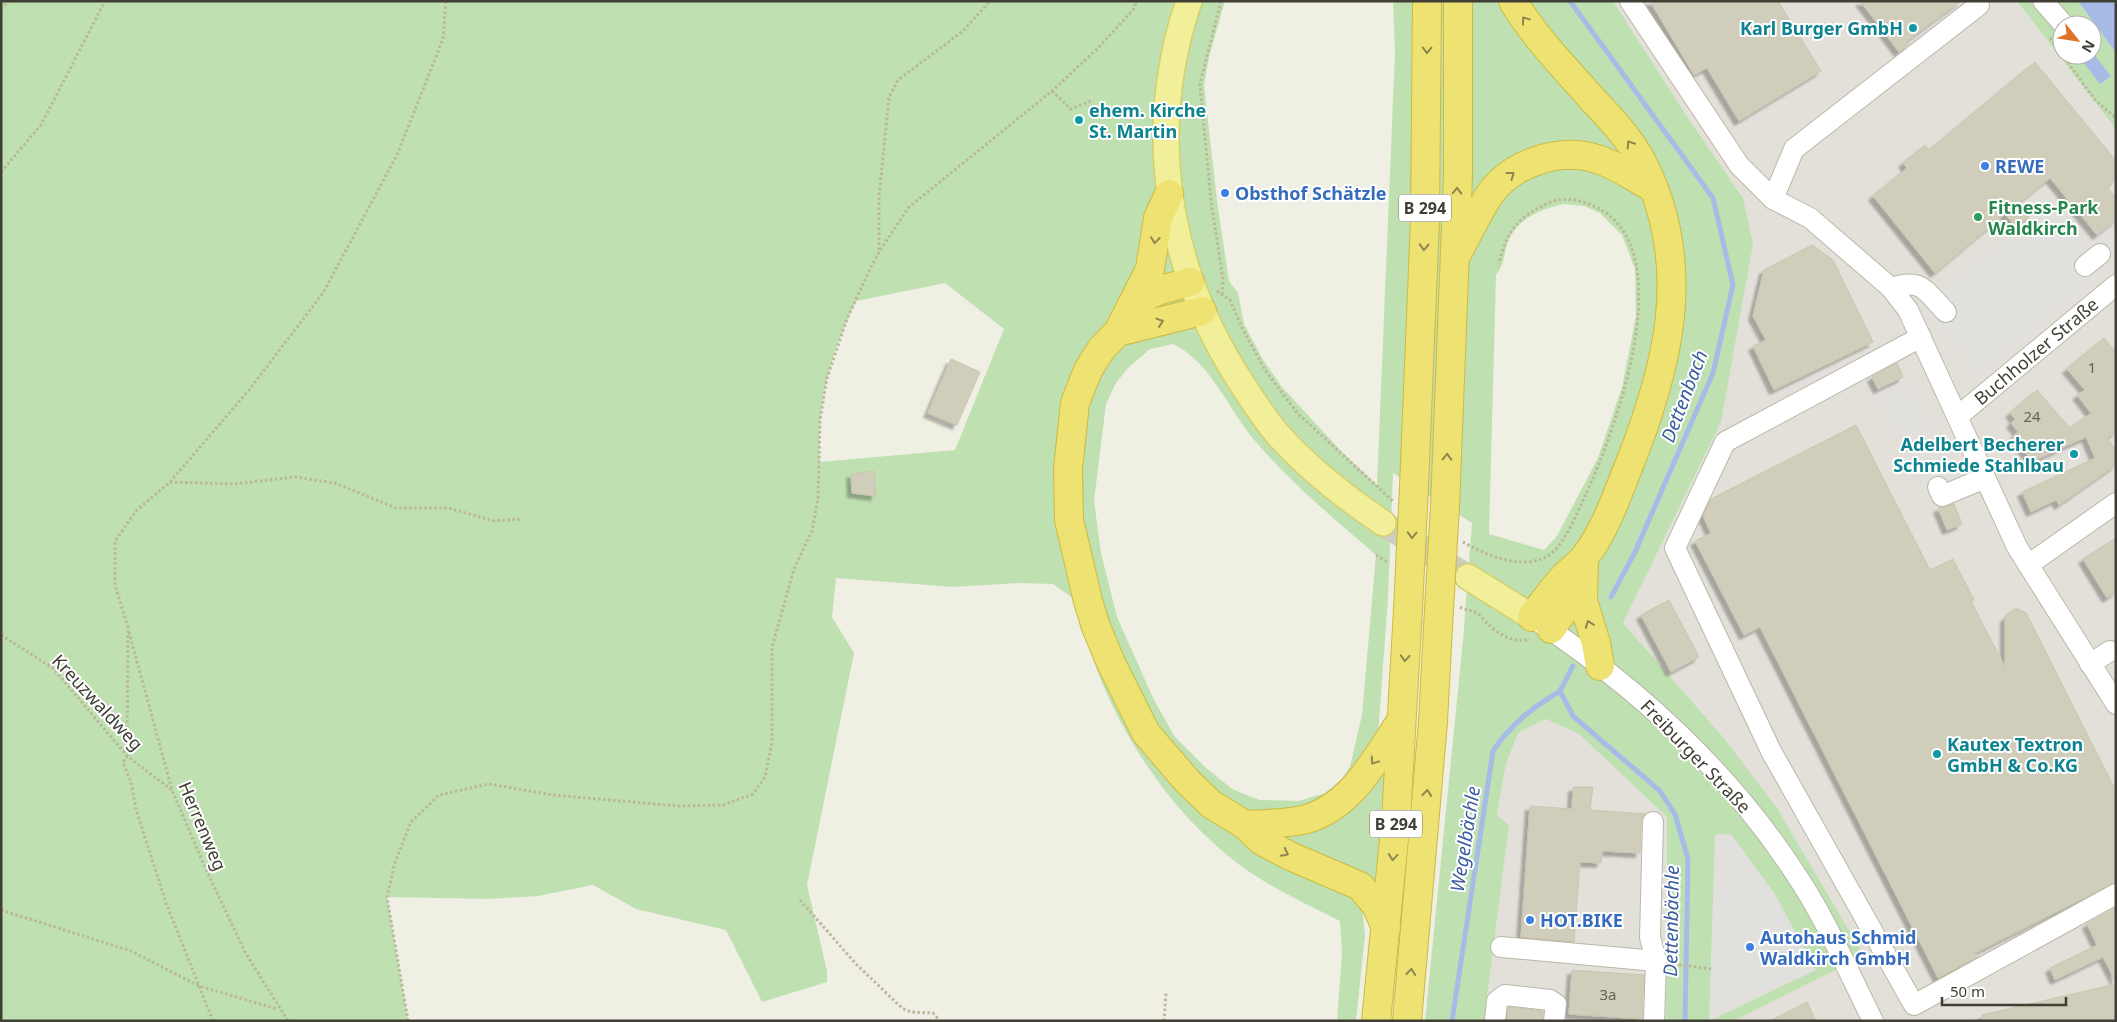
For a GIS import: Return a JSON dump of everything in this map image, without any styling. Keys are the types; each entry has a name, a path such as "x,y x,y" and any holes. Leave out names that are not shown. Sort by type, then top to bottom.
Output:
{"highway":[{"name":"B 294","path":"1376,1021 1396,819 1408,609 1398,504 1425,220 1428,1"},
{"name":"B 294","path":"1406,1021 1433,722 1445,506 1455,258 1458,1"},
{"path":"1513,1 1550,52 1621,130 1640,160 1652,187 1665,228 1671,266 1671,320 1667,348 1635,450 1584,570 1541,623"},
{"path":"1455,258 1489,196 1515,172 1531,163 1565,154 1588,157 1613,165 1652,187"},
{"path":"1169,194 1158,218 1150,269 1135,302 1126,314 1118,332 1102,348 1088,370 1075,403 1068,469 1070,520 1084,585 1096,627 1146,733 1188,782 1211,804 1245,825 1262,841 1290,856 1360,886 1376,906 1386,928"},
{"path":"1135,302 1160,290 1190,282"},
{"path":"1118,332 1202,311"},
{"path":"1584,570 1583,601 1596,642 1600,666"},
{"path":"1245,825 1307,818 1329,809 1344,798 1360,782 1401,721"}],"main road":[{"path":"1189,1 1173,60 1169,90 1169,194 1181,256 1202,311 1231,368 1281,438 1322,478 1398,504"},
{"name":"Freiburger Straße","path":"1468,577 1541,623"}],"street":[{"path":"1630,1 1739,165 1773,199 1810,218 1890,288 1908,310 2017,547 2090,664 2113,694"},
{"path":"2043,1 2055,15"},
{"path":"1773,199 1794,150 1979,5"},
{"path":"1890,288 1908,283 1919,284 1946,312"},
{"name":"Buchholzer Straße","path":"1957,417 2116,285"},
{"path":"1921,337 1724,442 1675,548 1771,752 1914,1006 2116,894"},
{"path":"1938,487 1942,496 1985,478"},
{"path":"2028,565 2116,503"},
{"name":"Freiburger Straße","path":"1541,623 1632,690 1679,733 1720,776 1796,873 1873,1021"},
{"path":"2090,664 2110,651"},
{"path":"1653,822 1650,937 1656,961 1654,1021"},
{"path":"1501,947 1656,961"},
{"path":"1495,1021 1497,1002 1505,995 1550,1000 1556,1004 1554,1021"}],"path":[{"path":"1,9 9,1"},
{"path":"1,172 41,125 105,1"},
{"name":"Herrenweg","path":"288,1021 245,952 204,866 172,790 115,585 115,541 136,511 170,482 249,390 323,293 397,155 443,40 446,1"},
{"path":"879,252 879,196 889,97 898,80 963,31 990,1"},
{"path":"408,1021 387,897 395,862 411,822 439,795 489,784 554,795 678,806 723,805 753,794 765,777 772,742 772,647 794,569 812,531 818,498 820,420 827,378 848,319 879,252 909,207 1052,92 1098,48 1133,10 1137,1"},
{"path":"1220,1 1205,55 1200,84 1210,192 1224,279 1222,293"},
{"path":"2045,32 2095,100 2116,118"},
{"path":"1052,92 1071,109 1090,102"},
{"path":"1454,537 1483,554 1512,561 1533,562 1548,556 1571,525 1605,454 1626,388 1638,315 1638,268 1624,232 1604,211 1580,200 1554,201 1535,208 1518,222 1504,241 1499,264"},
{"path":"1242,328 1265,370 1298,414 1387,498 1398,504"},
{"path":"170,482 234,484 295,477 335,483 396,508 448,508 494,521 522,519"},
{"path":"1476,612 1492,628 1508,639 1523,641 1541,623"},
{"path":"128,627 127,756 123,763 131,782 136,808 166,903 213,1021"},
{"name":"Kreuzwaldweg","path":"1,635 53,668 127,756 172,790"},
{"path":"800,900 856,964 902,1008 912,1012 933,1013 940,1021"},
{"path":"1,910 131,951 199,986 279,1009"},
{"path":"1676,964 1711,969"},
{"path":"1164,1021 1166,993"}],"shaded area":[{"path":"1613,1 2017,1 2052,46 2052,65 2066,65 2116,129 2116,1021 1734,1021 1864,956 1723,737 1623,623 1721,422 1743,198 1686,115"},
{"path":"2051,198 2109,268 1980,376 1921,306"},
{"path":"2116,221 2116,257 2113,259 2095,238"},
{"path":"1908,381 1955,479 1925,493 1878,395"},
{"path":"1546,719 1579,734 1667,817 1666,1021 1484,1021 1509,825 1497,815 1506,764 1518,733"},
{"path":"1731,834 1774,893 1816,970 1709,1021 1715,835"}],"green space":[{"path":"1,1 1225,1 1209,57 1204,85 1217,201 1229,281 1238,293 1244,324 1262,358 1282,387 1341,451 1377,485 1395,53 1393,1 1613,1 1686,115 1743,198 1753,244 1721,422 1623,623 1723,737 1777,808 1864,956 1734,1021 1666,1021 1667,817 1579,734 1546,719 1518,733 1506,764 1497,815 1509,825 1484,1021 1425,1021 1463,640 1472,523 1393,473 1388,598 1378,735 1385,770 1376,882 1363,915 1365,935 1356,1021 1337,1021 1342,953 1340,921 1289,895 1241,866 1211,841 1184,813 1159,782 1136,748 1116,713 1099,676 1086,638 1077,601 1053,584 1020,583 954,587 836,578 832,617 854,653 807,885 827,971 827,982 762,1002 726,930 636,909 593,885 538,896 489,899 387,897 408,1021 1,1021","holes":["1563,204 1584,206 1600,213 1622,235 1635,269 1636,316 1622,387 1598,458 1557,536 1544,550 1489,534 1496,275 1503,262 1509,239 1514,231 1525,220 1539,212","945,283 1004,329 955,450 820,462 820,421 827,379 847,320 856,301","1173,344 1186,352 1209,375 1246,430 1284,472 1376,555 1362,715 1350,767 1341,780 1325,793 1299,801 1259,800 1232,789 1205,767 1175,737 1154,700 1117,617 1101,553 1094,501 1106,404 1116,383 1128,368 1150,349","874,472 875,496 852,493 851,474"]},
{"path":"2017,1 2078,1 2088,15 2052,15 2052,46"},
{"path":"2102,34 2116,53 2116,129 2066,65 2102,65"}],"water":[{"path":"2078,1 2116,1 2116,53 2102,34 2102,15 2088,15"},
{"path":"2086,65 2102,65 2111,76 2100,84"}],"building":[{"path":"1650,1 1778,1 1821,71 1739,121 1707,68 1694,75"},
{"path":"1860,1 1961,1 1907,41 1909,44 1899,52"},
{"name":"REWE","path":"2035,62 2116,161 2116,179 2107,187 2116,198 2116,220 2097,235 2050,178 2020,202 2031,215 2016,227 2005,214 1935,273 1873,196 1907,168 1903,163 1925,145 1929,150"},
{"path":"1812,245 1833,260 1873,342 1774,390 1753,346 1766,340 1753,316 1764,270"},
{"path":"2104,338 2116,352 2116,432 2107,438 2116,450 2116,465 2059,505 2056,500 2031,512 2022,492 2095,458 2086,437 2033,461 2012,437 2018,432 2011,423 2015,419 2010,413 2037,390 2070,428 2091,413 2077,395 2085,390 2067,369"},
{"path":"951,359 980,372 957,425 928,413"},
{"path":"1897,363 1903,377 1878,389 1872,377"},
{"name":"Kautex Textron GmbH & Co.KG","path":"1856,425 1930,570 1953,559 1974,600 1971,601 2005,667 2005,618 2014,609 2026,613 2116,791 2116,882 1975,953 1977,957 1938,978 1760,627 1744,635 1695,541 1711,533 1703,516 1711,499"},
{"path":"874,471 876,496 852,493 851,474"},
{"path":"1954,504 1962,524 1947,530 1938,508"},
{"path":"2116,538 2116,592 2107,598 2083,559"},
{"path":"1669,600 1699,657 1671,672 1641,615"},
{"path":"1573,787 1593,787 1590,810 1645,814 1641,822 1640,853 1602,851 1601,863 1580,862 1574,942 1521,937 1530,806 1572,809"},
{"path":"2116,908 2116,982 2103,957 2055,980 2050,968 2097,945 2087,924"},
{"path":"1572,970 1644,975 1642,1019 1569,1014"},
{"path":"2116,984 2116,1021 1983,1021 1982,1015"},
{"path":"1807,1002 1816,1021 1770,1021"},
{"path":"1508,1007 1543,1011 1542,1021 1507,1021"}],"waterway":[{"name":"Dettenbach","path":"1570,1 1713,198 1733,285 1713,373 1635,552 1611,597"},
{"name":"Dettenbach","path":"1560,691 1573,666"},
{"name":"Dettenbächle","path":"1560,691 1573,716 1660,791 1675,814 1688,859 1685,1021"},
{"name":"Wegelbächle","path":"1452,1021 1493,751 1523,717 1560,691"}],"tunnel":[{"path":"1383,523 1468,577"}],"place":[{"name":"Karl Burger GmbH","path":"1913,28"},
{"name":"ehem. Kirche St. Martin","path":"1079,120"},
{"name":"REWE","path":"1985,166"},
{"name":"Obsthof Schätzle","path":"1225,193"},
{"name":"Fitness-Park Waldkirch","path":"1978,217"},
{"name":"Adelbert Becherer Schmiede Stahlbau","path":"2074,454"},
{"name":"Kautex Textron GmbH & Co.KG","path":"1937,754"},
{"name":"HOT.BIKE","path":"1530,920"},
{"name":"Autohaus Schmid Waldkirch GmbH","path":"1750,947"}]}
